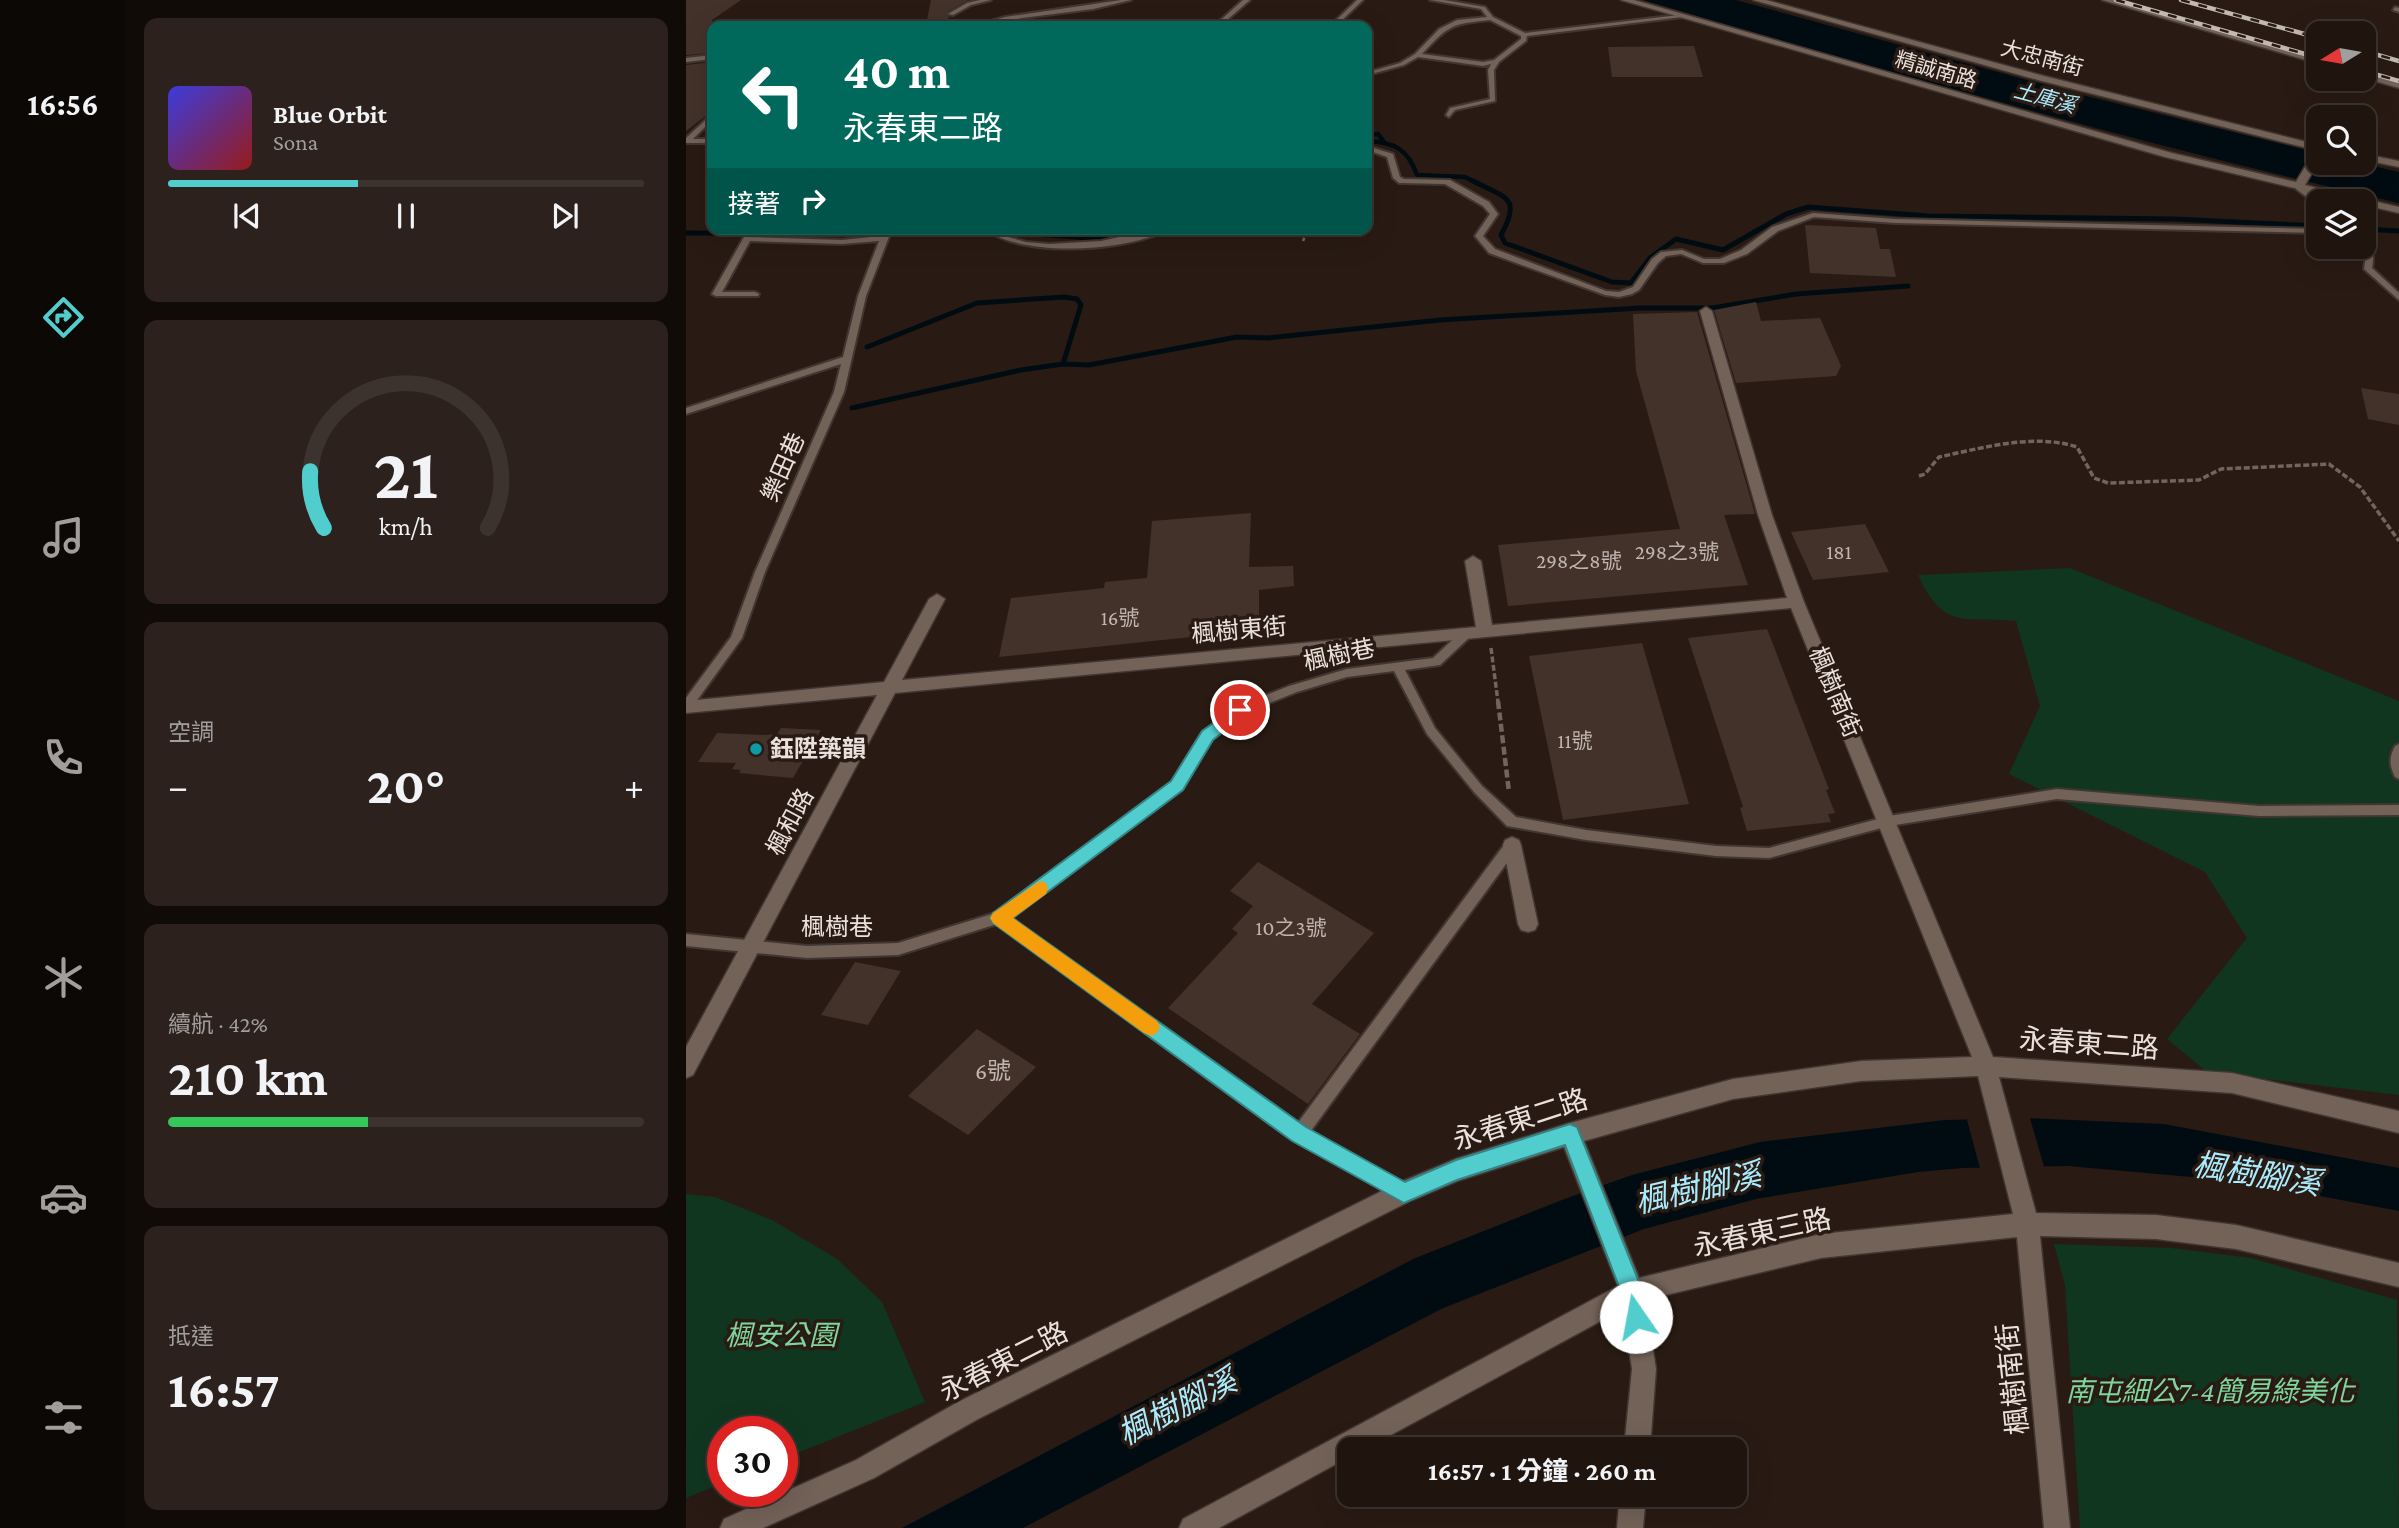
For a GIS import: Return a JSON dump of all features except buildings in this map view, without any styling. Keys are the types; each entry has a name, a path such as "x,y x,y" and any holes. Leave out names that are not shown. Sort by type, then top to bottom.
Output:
{"street":[{"name":"精誠南路","path":"1625,0 2169,155 2311,189"},
{"name":"大忠南街","path":"1757,0 2306,147"},
{"path":"2106,0 2306,57"},
{"path":"2143,0 2306,46"},
{"path":"2376,78 2399,85"},
{"path":"2376,159 2399,164"},
{"path":"2299,186 2306,173"},
{"name":"精誠南路","path":"2376,205 2399,210"},
{"name":"楓樹南街","path":"1706,310 1765,516 1797,602 1889,821 1986,1066 2027,1224 2057,1528"},
{"path":"1473,561 1485,632"},
{"name":"楓和路","path":"686,1068 936,599"},
{"name":"楓樹東街","path":"686,707 1797,602"},
{"path":"1512,845 1528,924"},
{"name":"永春東二路","path":"733,1528 865,1469 969,1410 1404,1192 1456,1170 1570,1134 1733,1089 1861,1071 1986,1066 2232,1083 2399,1122"},
{"path":"1570,1134 1632,1292 1644,1369 1638,1437"},
{"name":"永春東三路","path":"1192,1528 1632,1292 1821,1246 2027,1224 2156,1227 2236,1237 2399,1275"},
{"path":"1630,1528 1632,1507"}],"lane":[{"path":"951,13 969,4 990,0 988,21"},
{"path":"1003,21 1030,14 1096,9 1128,0"},
{"path":"1223,21 1247,0"},
{"path":"1338,21 1360,0"},
{"path":"1433,0 1483,8 1490,18 1524,35 1679,17"},
{"path":"1375,71 1402,64 1417,55 1441,30 1464,19 1490,18"},
{"path":"1449,115 1452,109 1493,100 1491,70 1496,61 1524,40 1524,35"},
{"path":"1417,55 1470,63 1496,61"},
{"path":"686,60 707,58"},
{"path":"687,141 707,121"},
{"path":"687,141 707,141"},
{"path":"1372,150 1390,156 1397,178 1402,181 1447,183 1486,204 1493,214 1479,236 1492,251 1605,293 1620,295 1637,290 1664,254 1682,252 1703,261 1721,261 1744,252 1775,229 1814,215 1895,220 2306,232"},
{"path":"2299,186 2306,192"},
{"path":"755,294 716,294 747,239 842,242 881,235"},
{"name":"樂田巷","path":"686,707 736,638 761,572 839,392 862,296 887,235"},
{"path":"997,235 1002,240 1016,243 1086,246 1123,242 1146,235"},
{"path":"2369,259 2368,269 2399,297"},
{"path":"686,411 847,359"},
{"name":"楓樹巷","path":"686,940 807,952 898,949 999,918 1177,786 1207,736 1240,710 1293,688 1347,673 1436,662 1467,634"},
{"path":"1398,667 1431,732 1478,789 1512,822 1651,843 1769,853 1889,821 2057,794 2259,811 2399,810"},
{"path":"2399,749 2395,758 2399,774"},
{"path":"1299,1134 1512,845"},
{"path":"999,918 1299,1134 1404,1192"}],"path":[{"path":"1303,242 1306,235"},
{"path":"1919,476 1925,474 1939,457 2018,444 2061,442 2077,447 2094,478 2108,483 2199,480 2221,470 2329,464 2342,469 2373,503 2399,541"},
{"path":"1485,632 1494,656 1512,822"}],"green space":[{"path":"2070,568 2399,701 2399,1095 2207,1072 2167,1039 2247,938 2205,872 2009,774 2040,706 2016,621 1968,619 1946,613 1927,593 1918,575"},
{"name":"楓安公園","path":"686,1194 715,1197 772,1220 837,1259 882,1302 925,1402 798,1453 798,1416 707,1416 707,1489 686,1498"},
{"name":"南屯細公7-4簡易綠美化","path":"2054,1244 2171,1248 2251,1258 2397,1300 2399,1528 2080,1528 2065,1285"}],"water":[{"name":"土庫溪","path":"1643,0 1736,0 2078,94 2306,150 2306,175 2376,175 2376,167 2399,172 2399,203 2376,198 2376,189 2339,189 2304,181 1925,81"},
{"name":"楓樹腳溪","path":"2025,1118 2164,1124 2399,1168 2399,1211 2247,1182 2068,1166 1963,1168 1918,1172 1756,1199 1644,1229 1441,1309 1023,1528 902,1528 1413,1259 1562,1200 1632,1175 1760,1142 1945,1120"}],"pier":[{"path":"2029,1115 2045,1170 1981,1172 1966,1116"}],"waterway":[{"path":"686,61 707,59"},
{"path":"1372,135 1378,134 1384,142"},
{"path":"1372,142 1399,149 1409,159 1417,175 1465,177 1473,181"},
{"path":"1473,181 1507,200 1510,213 1501,235 1505,243 1612,282 1631,283 1650,258 1676,239 1723,250 1786,214 1808,207 1929,216 2175,219 2306,225"},
{"path":"1473,181 1477,183"},
{"path":"2376,230 2399,231"},
{"path":"686,233 707,233"},
{"path":"1049,235 1102,239 1119,235"},
{"path":"1063,364 1089,365 1237,337 1268,338 1440,320 1640,308 1712,308 1796,294 1908,286"},
{"path":"867,347 977,303 1064,297 1077,299 1081,305 1063,364"},
{"path":"852,408 1021,370 1063,364"}],"railway":[{"path":"2116,0 2306,54"},
{"path":"2181,0 2306,34"},
{"path":"2376,54 2399,61"},
{"path":"2376,74 2399,81"}],"slow traffic":[{"path":"1040,889 999,918 1151,1027"}],"place":[{"name":"鈺陞築韻","path":"756,749"}],"route":[{"path":"1240,710 1207,736 1177,786 999,918 1299,1134 1404,1192 1456,1170 1570,1134 1632,1292 1636,1317"}]}
